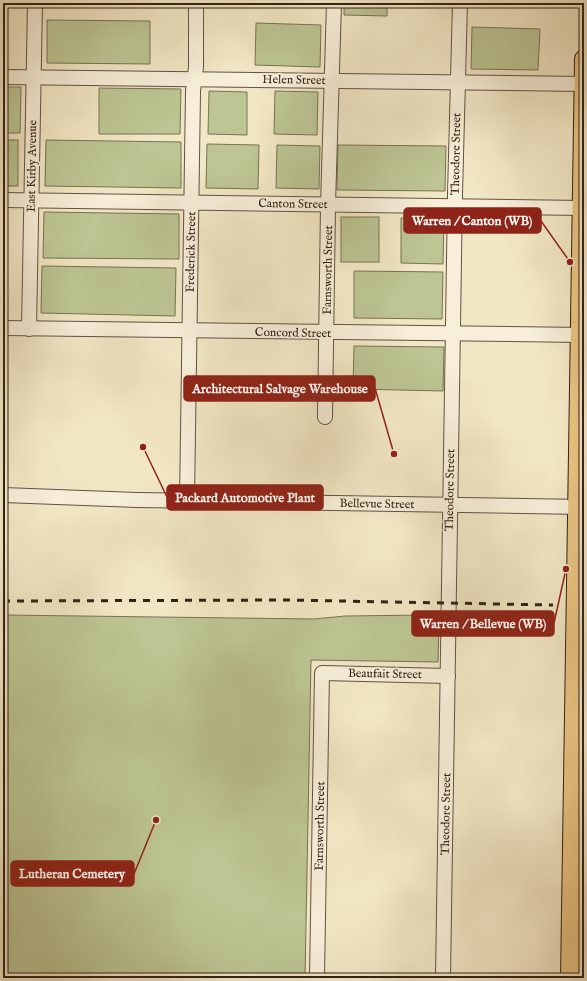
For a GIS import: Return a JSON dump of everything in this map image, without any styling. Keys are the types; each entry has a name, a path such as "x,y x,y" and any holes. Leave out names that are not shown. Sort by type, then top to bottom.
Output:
{"main road":[{"path":"570,978 578,883 584,59"}],"street":[{"name":"East Kirby Avenue","path":"29,329 35,3"},
{"name":"Frederick Street","path":"187,501 196,3"},
{"name":"Farnsworth Street","path":"325,417 328,205 334,3"},
{"name":"Theodore Street","path":"443,978 455,207 460,3"},
{"name":"Helen Street","path":"3,77 194,78 584,84"},
{"name":"Canton Street","path":"3,200 583,208"},
{"name":"Concord Street","path":"3,328 453,335 582,335"},
{"name":"Bellevue Street","path":"3,495 187,501 580,507"},
{"name":"Farnsworth Street","path":"317,978 322,673"},
{"name":"Beaufait Street","path":"322,673 448,676"}],"green space":[{"path":"344,3 387,3 387,16 344,15"},
{"path":"47,20 150,21 150,64 47,63"},
{"path":"256,23 321,25 320,67 255,65"},
{"path":"472,27 540,29 538,70 471,69"},
{"path":"3,87 21,87 20,133 3,133"},
{"path":"99,88 181,89 180,134 99,134"},
{"path":"209,91 247,92 247,135 208,134"},
{"path":"275,91 318,92 317,135 274,134"},
{"path":"3,140 18,140 18,186 3,186"},
{"path":"46,140 181,142 181,188 45,186"},
{"path":"207,144 259,145 258,189 206,188"},
{"path":"277,145 320,146 319,189 276,188"},
{"path":"338,145 446,146 445,191 337,190"},
{"path":"44,212 179,214 179,259 43,258"},
{"path":"341,217 379,217 379,262 341,262"},
{"path":"401,218 444,219 443,264 401,263"},
{"path":"42,266 176,268 175,316 41,313"},
{"path":"354,271 443,272 442,319 354,318"},
{"path":"354,346 444,347 443,391 353,389"},
{"path":"3,615 314,619 345,616 425,615 425,621 439,622 438,662 311,660 305,978 3,978"},
{"path":"584,751 584,872 582,872"}],"railway":[{"path":"3,601 286,600 553,605"}],"place":[{"name":"Warren / Canton (WB)","path":"570,262"},
{"name":"Packard Automotive Plant","path":"143,447"},
{"name":"Architectural Salvage Warehouse","path":"394,454"},
{"name":"Warren / Bellevue (WB)","path":"566,569"},
{"name":"Lutheran Cemetery","path":"156,820"}]}
